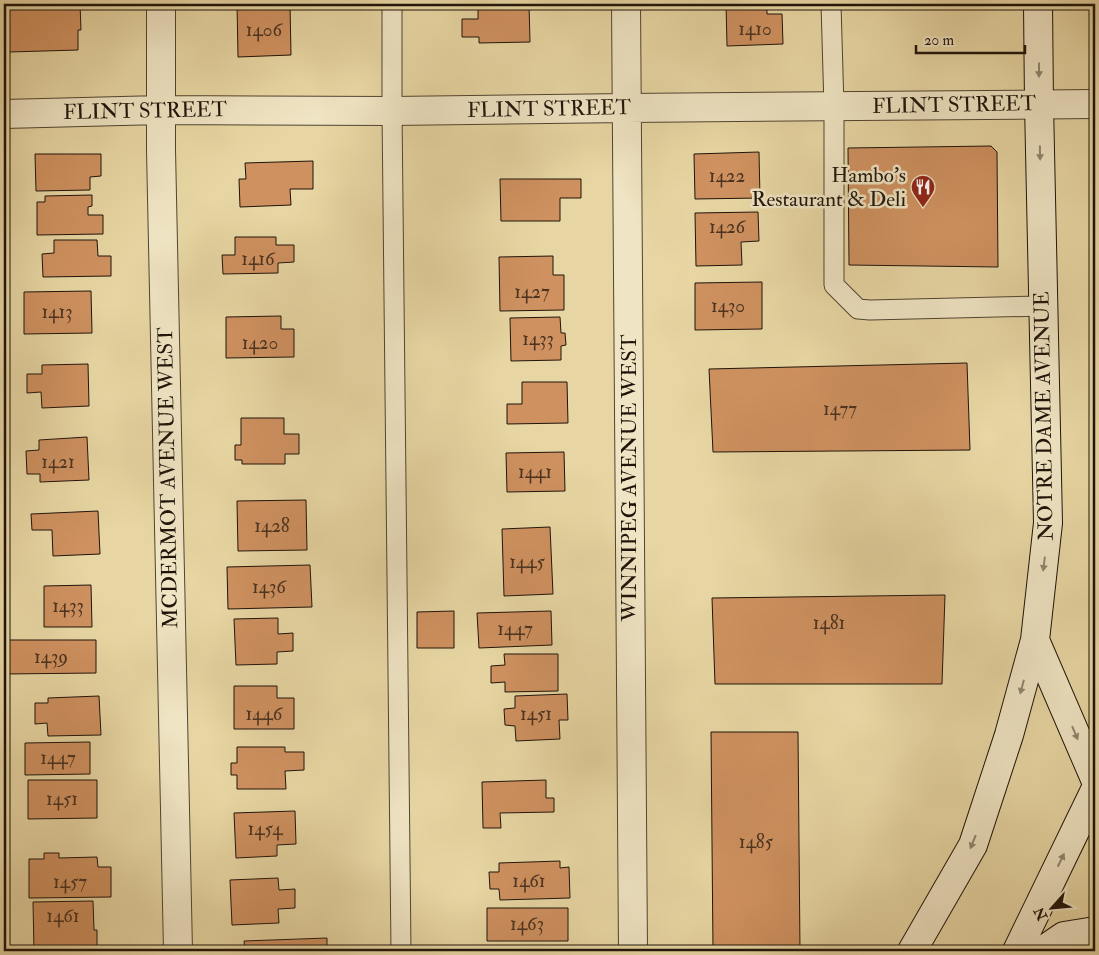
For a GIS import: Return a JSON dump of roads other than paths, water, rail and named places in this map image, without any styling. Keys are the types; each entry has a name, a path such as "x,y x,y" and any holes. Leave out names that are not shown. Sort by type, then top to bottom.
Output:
{"street":[{"name":"MCDERMOT AVENUE WEST","path":"161,4 161,110 178,951"},
{"name":"WINNIPEG AVENUE WEST","path":"626,4 633,951"},
{"name":"NOTRE DAME AVENUE","path":"912,951 973,845 1009,735 1035,640 1048,523 1038,4"},
{"name":"FLINT STREET","path":"4,114 161,110 392,111 1095,104"},
{"path":"1035,640 1095,779"},
{"path":"1017,951 1095,790"},
{"path":"1042,951 1064,936 1095,931"}],"lane":[{"path":"392,4 401,951"},
{"path":"831,4 834,106 834,285 858,309 1043,306"}],"place":[{"name":"Hambo’s Restaurant & Deli","path":"923,208"}]}
